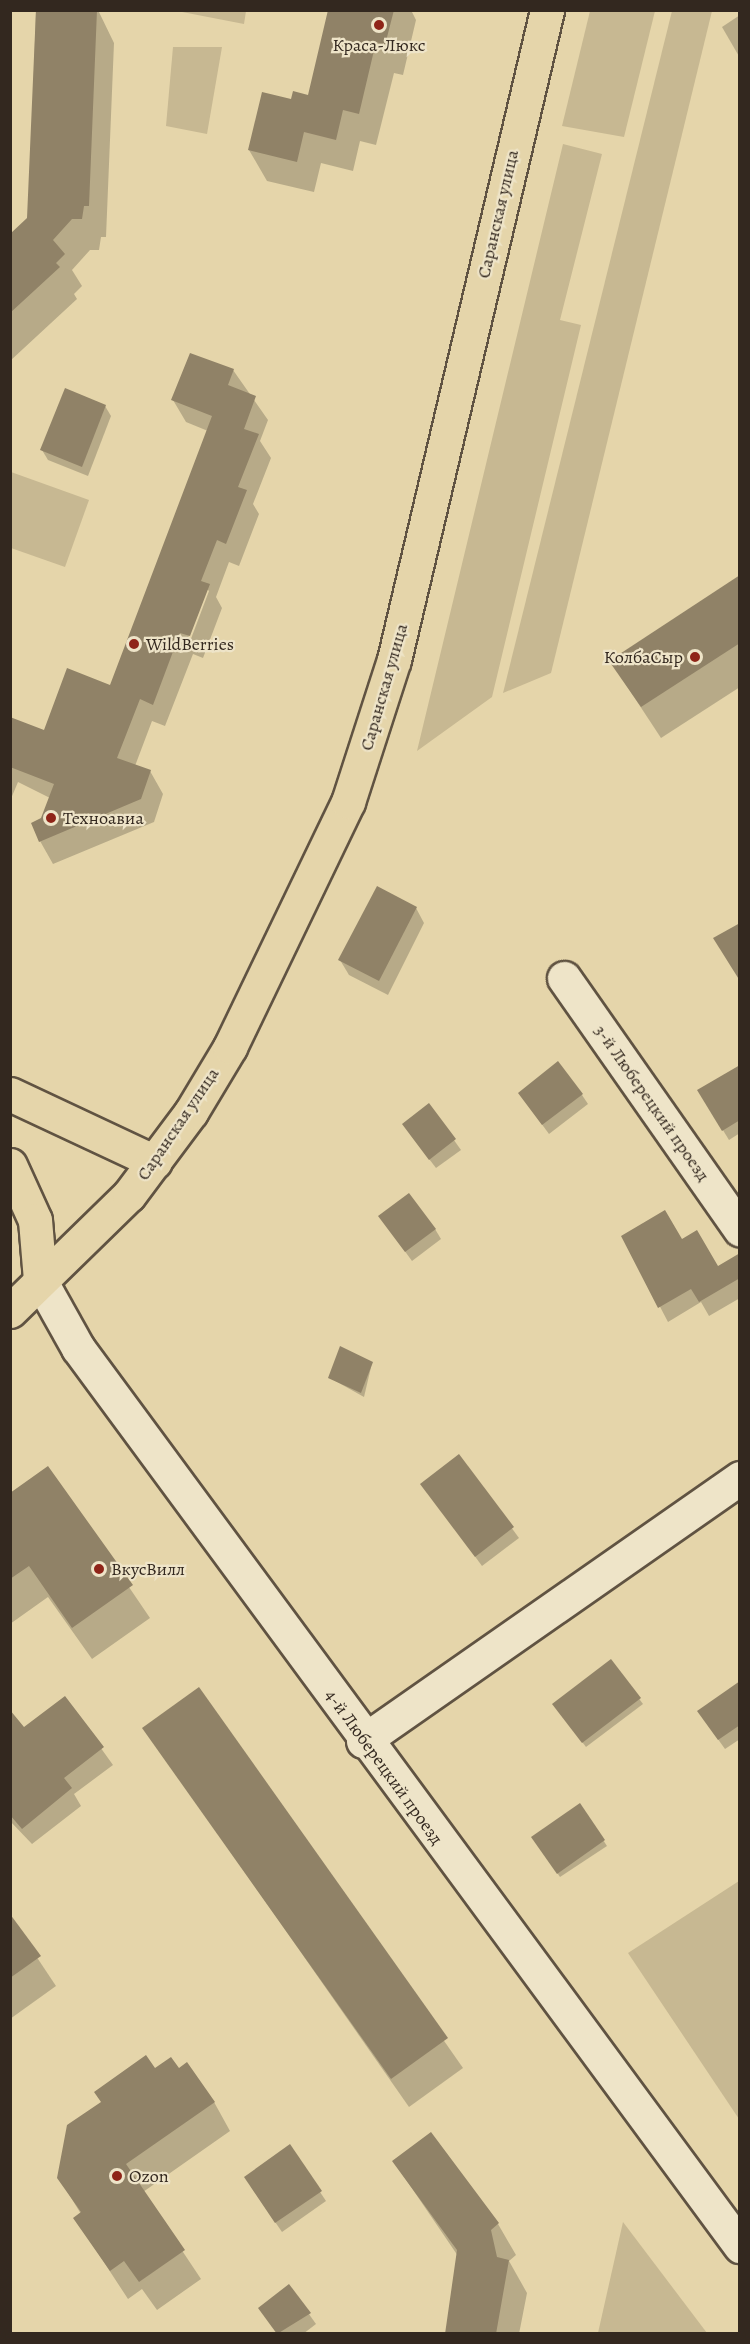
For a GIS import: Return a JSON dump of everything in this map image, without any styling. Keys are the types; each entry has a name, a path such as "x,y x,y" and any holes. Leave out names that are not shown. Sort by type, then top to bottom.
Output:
{"main road":[{"name":"Саранская улица","path":"10,1311 129,1195 155,1162 230,1047 318,871 374,731 547,10"},
{"path":"10,1094 155,1162"},
{"path":"10,1165 35,1220 40,1280"}],"street":[{"name":"3-й Люберецкий проезд","path":"564,978 728,1187 740,1229"},
{"name":"4-й Люберецкий проезд","path":"40,1280 78,1348 363,1742 740,2246"},
{"path":"363,1742 740,1478"}],"shaded area":[{"path":"177,10 246,11 244,24"},
{"path":"590,11 655,11 624,137 562,126"},
{"path":"672,11 712,11 551,673 503,693"},
{"path":"173,47 222,47 207,134 166,126"},
{"path":"563,144 602,154 560,320 581,325 492,697 417,751"},
{"path":"11,472 89,500 65,567 11,548"},
{"path":"739,1881 739,2119 628,1953"},
{"path":"623,2222 707,2333 598,2333"}],"building":[{"path":"36,10 97,10 89,206 84,206 82,219 72,219 53,240 65,254 56,263 60,267 10,313 10,234 27,218"},
{"path":"328,10 394,10 385,45 376,42 359,114 343,110 336,140 304,132 297,162 248,150 262,92 291,99 293,91 308,95"},
{"path":"190,353 234,369 228,385 256,396 244,429 259,434 238,487 247,490 226,544 217,540 201,581 210,584 190,636 180,633 153,705 140,699 117,758 151,770 141,799 39,842 31,823 41,818 54,784 10,767 10,717 44,730 67,668 110,685 212,416 171,400"},
{"path":"65,388 106,405 82,467 40,450"},
{"path":"740,575 740,643 641,707 609,661"},
{"path":"377,886 417,907 379,981 338,960"},
{"path":"740,923 740,981 713,938"},
{"path":"558,1061 583,1094 542,1125 518,1093"},
{"path":"740,1065 740,1120 722,1131 697,1090"},
{"path":"429,1103 456,1139 429,1160 402,1124"},
{"path":"409,1193 436,1229 405,1252 378,1216"},
{"path":"665,1210 682,1239 697,1230 718,1266 740,1253 740,1278 699,1302 691,1289 658,1308 621,1236"},
{"path":"340,1346 373,1362 361,1393 328,1378"},
{"path":"459,1454 514,1527 475,1557 420,1484"},
{"path":"48,1466 133,1585 72,1628 29,1566 10,1579 10,1493"},
{"path":"611,1659 641,1698 582,1743 552,1704"},
{"path":"740,1681 740,1725 718,1740 697,1711"},
{"path":"199,1687 448,2038 391,2079 142,1728"},
{"path":"65,1696 104,1747 64,1778 72,1788 22,1829 10,1815 10,1710 24,1727"},
{"path":"580,1803 605,1840 557,1874 531,1837"},
{"path":"10,1914 41,1956 10,1978"},
{"path":"146,2055 155,2068 171,2057 179,2068 187,2062 215,2102 126,2164 185,2250 139,2282 124,2261 110,2271 73,2218 81,2212 57,2178 67,2125 101,2102 94,2092"},
{"path":"431,2132 499,2223 491,2230 497,2257 509,2260 496,2334 445,2334 457,2250 392,2161"},
{"path":"290,2144 322,2191 275,2223 244,2177"},
{"path":"289,2284 311,2313 277,2334 258,2308"}],"place":[{"name":"Краса-Люкс","path":"379,25"},
{"name":"WildBerries","path":"134,644"},
{"name":"КолбаСыр","path":"695,657"},
{"name":"Техноавиа","path":"51,818"},
{"name":"ВкусВилл","path":"99,1569"},
{"name":"Ozon","path":"117,2176"}]}
